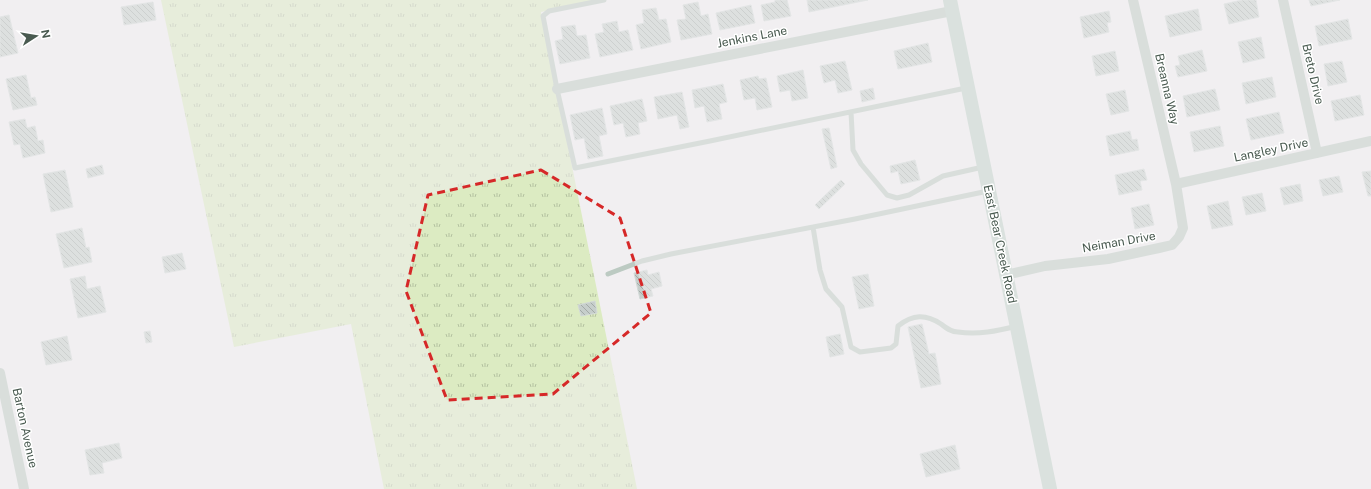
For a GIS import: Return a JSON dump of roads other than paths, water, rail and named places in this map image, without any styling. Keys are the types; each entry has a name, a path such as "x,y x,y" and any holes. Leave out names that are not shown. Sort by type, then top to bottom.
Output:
{"main road":[{"name":"East Bear Creek Road","path":"951,5 1050,489"}],"street":[{"name":"Breanna Way","path":"1133,0 1176,184"},
{"name":"Breto Drive","path":"1283,0 1317,153"},
{"name":"Jenkins Lane","path":"557,89 951,5"},
{"name":"Langley Drive","path":"1176,184 1371,141"},
{"name":"Neiman Drive","path":"1006,275 1045,266 1108,259 1172,245 1179,238 1182,228 1176,184"},
{"name":"Barton Avenue","path":"0,373 24,489"}],"lane":[{"path":"604,0 550,12 543,16 557,89 575,168 967,88"},
{"path":"851,112 853,150 861,164 887,195 897,198 909,195 944,176 984,167"},
{"path":"608,274 642,261 671,254 813,227 988,190"},
{"path":"813,227 820,270 826,289 842,307 851,346 860,352 885,349 896,344 898,326 904,321 916,317 929,317 948,329 958,332 980,334 1017,326"}]}
